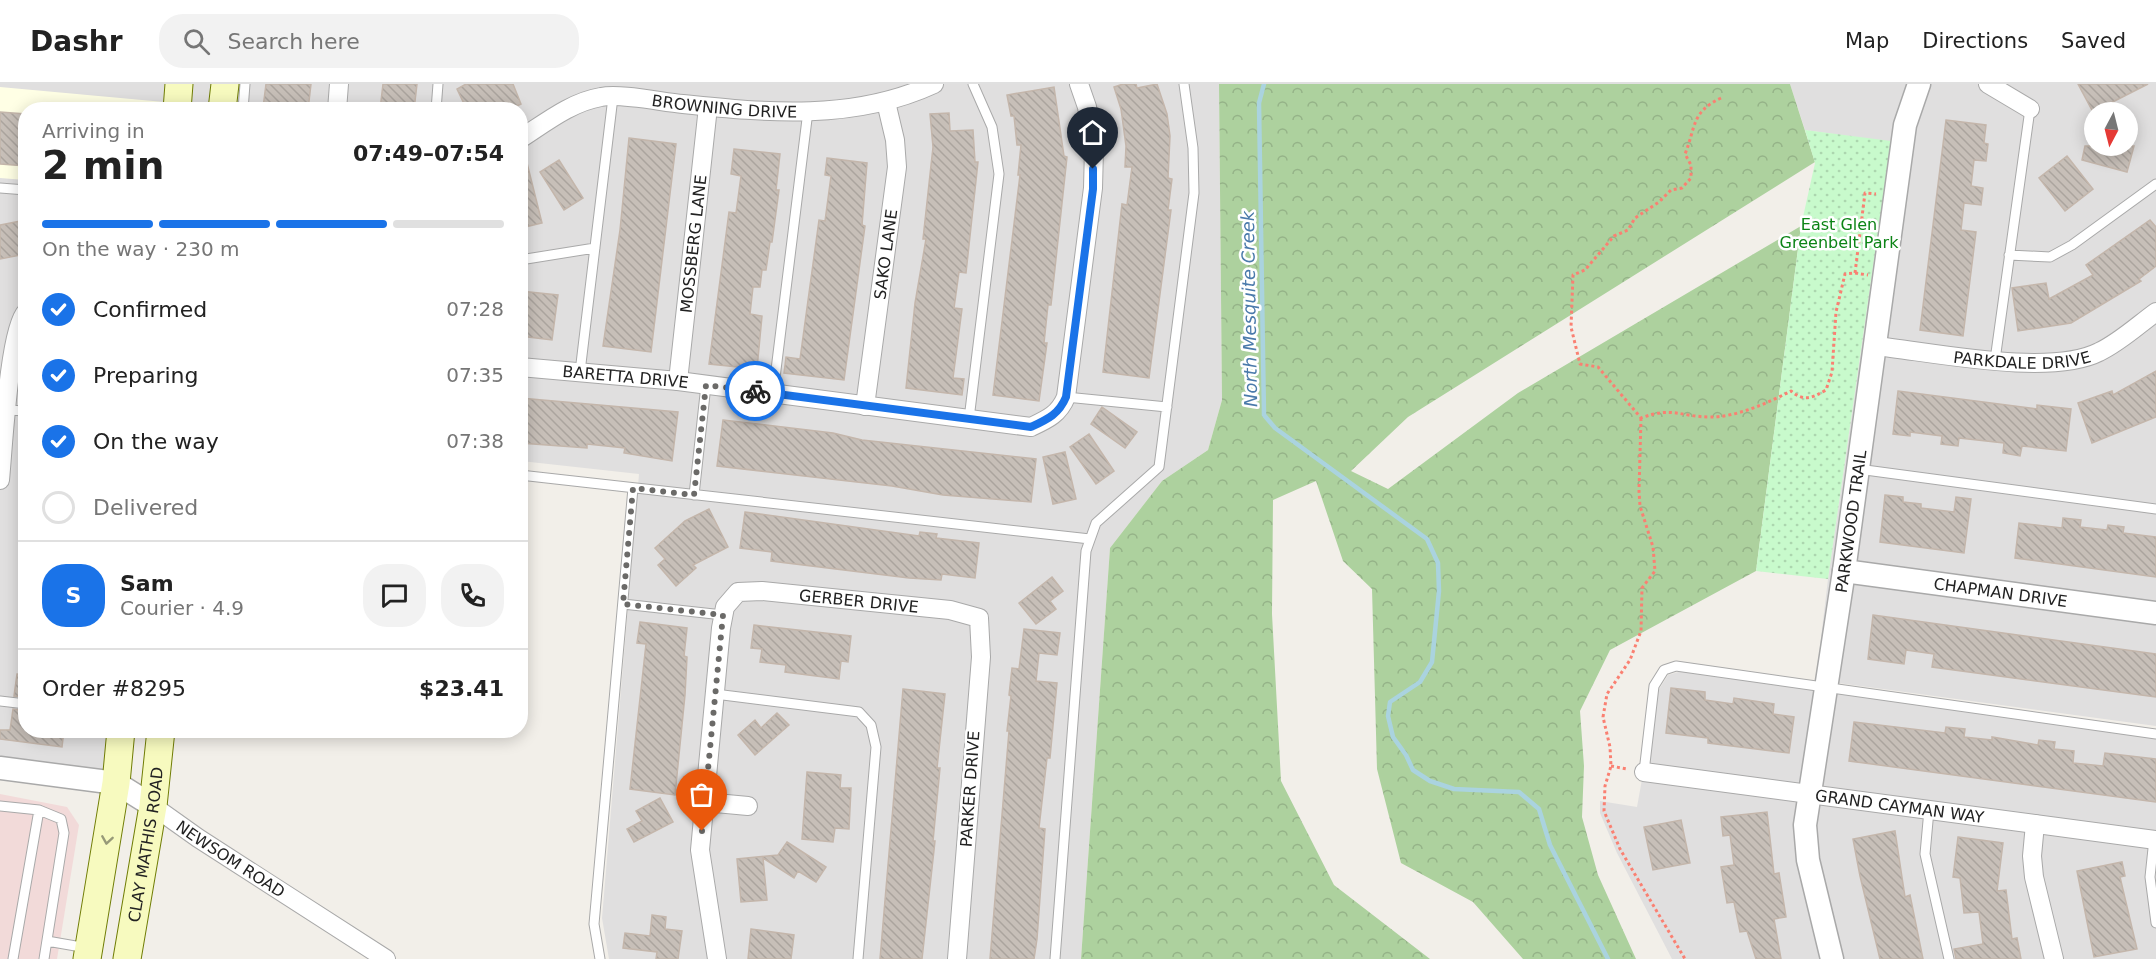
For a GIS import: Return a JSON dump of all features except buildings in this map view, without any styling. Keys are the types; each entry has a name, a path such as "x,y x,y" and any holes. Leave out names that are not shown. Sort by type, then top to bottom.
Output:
{"main road":[{"path":"178,102 179,84"},
{"path":"223,102 225,84"},
{"path":"88,954 116,783 120,738"},
{"name":"CLAY MATHIS ROAD","path":"127,959 153,806 160,738"}],"street":[{"path":"338,102 339,84"},
{"name":"BROWNING DRIVE","path":"528,134 575,104 602,96 769,113 849,110 886,102 934,84"},
{"path":"1066,397 1093,189 1094,149 1079,84"},
{"name":"PARKWOOD TRAIL","path":"1832,959 1808,860 1805,825 1844,571 1905,125 1918,84"},
{"path":"1988,84 2030,109"},
{"name":"SAKO LANE","path":"865,406 897,167 895,140 886,102"},
{"name":"MOSSBERG LANE","path":"678,381 708,107"},
{"name":"PARKDALE DRIVE","path":"1875,346 1995,360 2055,363 2098,353 2156,312"},
{"path":"0,480 16,410 13,350 18,335"},
{"name":"BARETTA DRIVE","path":"528,368 678,381 1031,427 1050,418 1061,409 1066,397"},
{"name":"CHAPMAN DRIVE","path":"1844,571 2156,613"},
{"name":"GERBER DRIVE","path":"723,615 725,607 738,592 762,591 938,609 979,618"},
{"path":"717,959 700,850 723,615"},
{"name":"PARKER DRIVE","path":"957,959 981,657 979,618"},
{"name":"NEWSOM ROAD","path":"0,768 116,783 386,959"},
{"name":"GRAND CAYMAN WAY","path":"1644,772 2155,840"},
{"path":"705,802 748,806"},
{"path":"2035,824 2032,856 2034,877 2054,959"}],"lane":[{"path":"244,102 246,84"},
{"path":"437,102 438,84"},
{"path":"969,419 999,174 992,127 973,84"},
{"path":"1055,959 1086,551 1096,523 1159,467 1194,193 1193,148 1184,84"},
{"path":"580,372 613,97"},
{"path":"1995,360 2030,109"},
{"path":"773,394 808,111"},
{"path":"2009,255 2050,257 2072,245 2156,184"},
{"path":"0,188 18,189"},
{"path":"528,259 595,248"},
{"path":"694,495 706,385"},
{"path":"1066,397 1167,407"},
{"path":"1858,469 2156,509"},
{"path":"528,477 1090,539"},
{"path":"600,959 594,924 633,488"},
{"path":"623,604 723,615"},
{"path":"1644,772 1654,686 1664,670 1676,666 2156,734"},
{"path":"715,694 859,712 871,725 876,747 858,959"},
{"path":"0,701 18,703"},
{"path":"0,806 39,810 61,819 64,832 44,959"},
{"path":"13,959 39,810"},
{"path":"1929,810 1925,855 1948,959"},
{"path":"2155,840 2150,877 2156,923"},
{"path":"47,941 88,954"}],"path":[{"path":"1685,959 1620,849 1604,811 1605,786 1611,766 1610,747 1603,717 1606,694 1630,660 1638,640 1642,621 1642,588 1655,571 1653,547 1639,499 1641,418 1598,367 1580,364 1571,327 1572,275 1585,270 1614,236 1628,231 1635,218 1659,202 1671,190 1682,188 1691,177 1691,165 1685,154 1700,110 1721,98"},
{"path":"1641,418 1662,410 1712,418 1757,408 1791,391 1798,397 1810,399 1826,390 1832,372 1836,312 1845,274 1854,273 1865,193 1896,195"}],"shaded area":[{"path":"0,84 1219,84 1222,400 1208,450 1162,481 1110,548 1081,959 609,959 602,918 639,474 528,462 528,102 18,102 18,738 108,738 106,771 0,757"},
{"path":"1790,84 2156,84 2156,726 1816,680 1828,579 1891,142 1805,130"},
{"path":"0,87 164,102 18,102 18,179 0,178"},
{"path":"1685,670 2156,735 2156,959 1672,959 1617,853 1600,813 1600,801 1637,807 1658,691 1668,675"},
{"path":"0,794 67,807 79,825 57,959 0,959"}],"green space":[{"path":"1219,84 1790,84 1815,162 1408,417 1351,471 1388,489 1518,393 1801,226 1756,571 1610,650 1580,711 1584,766 1582,817 1598,875 1636,959 1523,959 1473,902 1401,863 1377,769 1372,589 1343,561 1316,481 1273,500 1272,614 1281,781 1334,885 1430,959 1081,959 1110,548 1162,481 1208,450 1222,400"},
{"name":"East Glen Greenbelt Park","path":"1805,130 1891,141 1828,579 1756,571 1801,226 1815,163"}],"waterway":[{"name":"North Mesquite Creek","path":"1264,84 1259,103 1264,415 1275,428 1427,539 1438,563 1439,591 1432,662 1420,682 1390,702 1388,716 1393,737 1413,770 1430,781 1454,789 1519,792 1539,809 1550,845 1608,959"}],"way so far":[{"path":"702,831 723,615 623,604 633,488 694,495 706,385 755,391"}],"route":[{"path":"755,391 1031,427 1050,418 1061,409 1066,397 1093,189 1093,169"}]}
